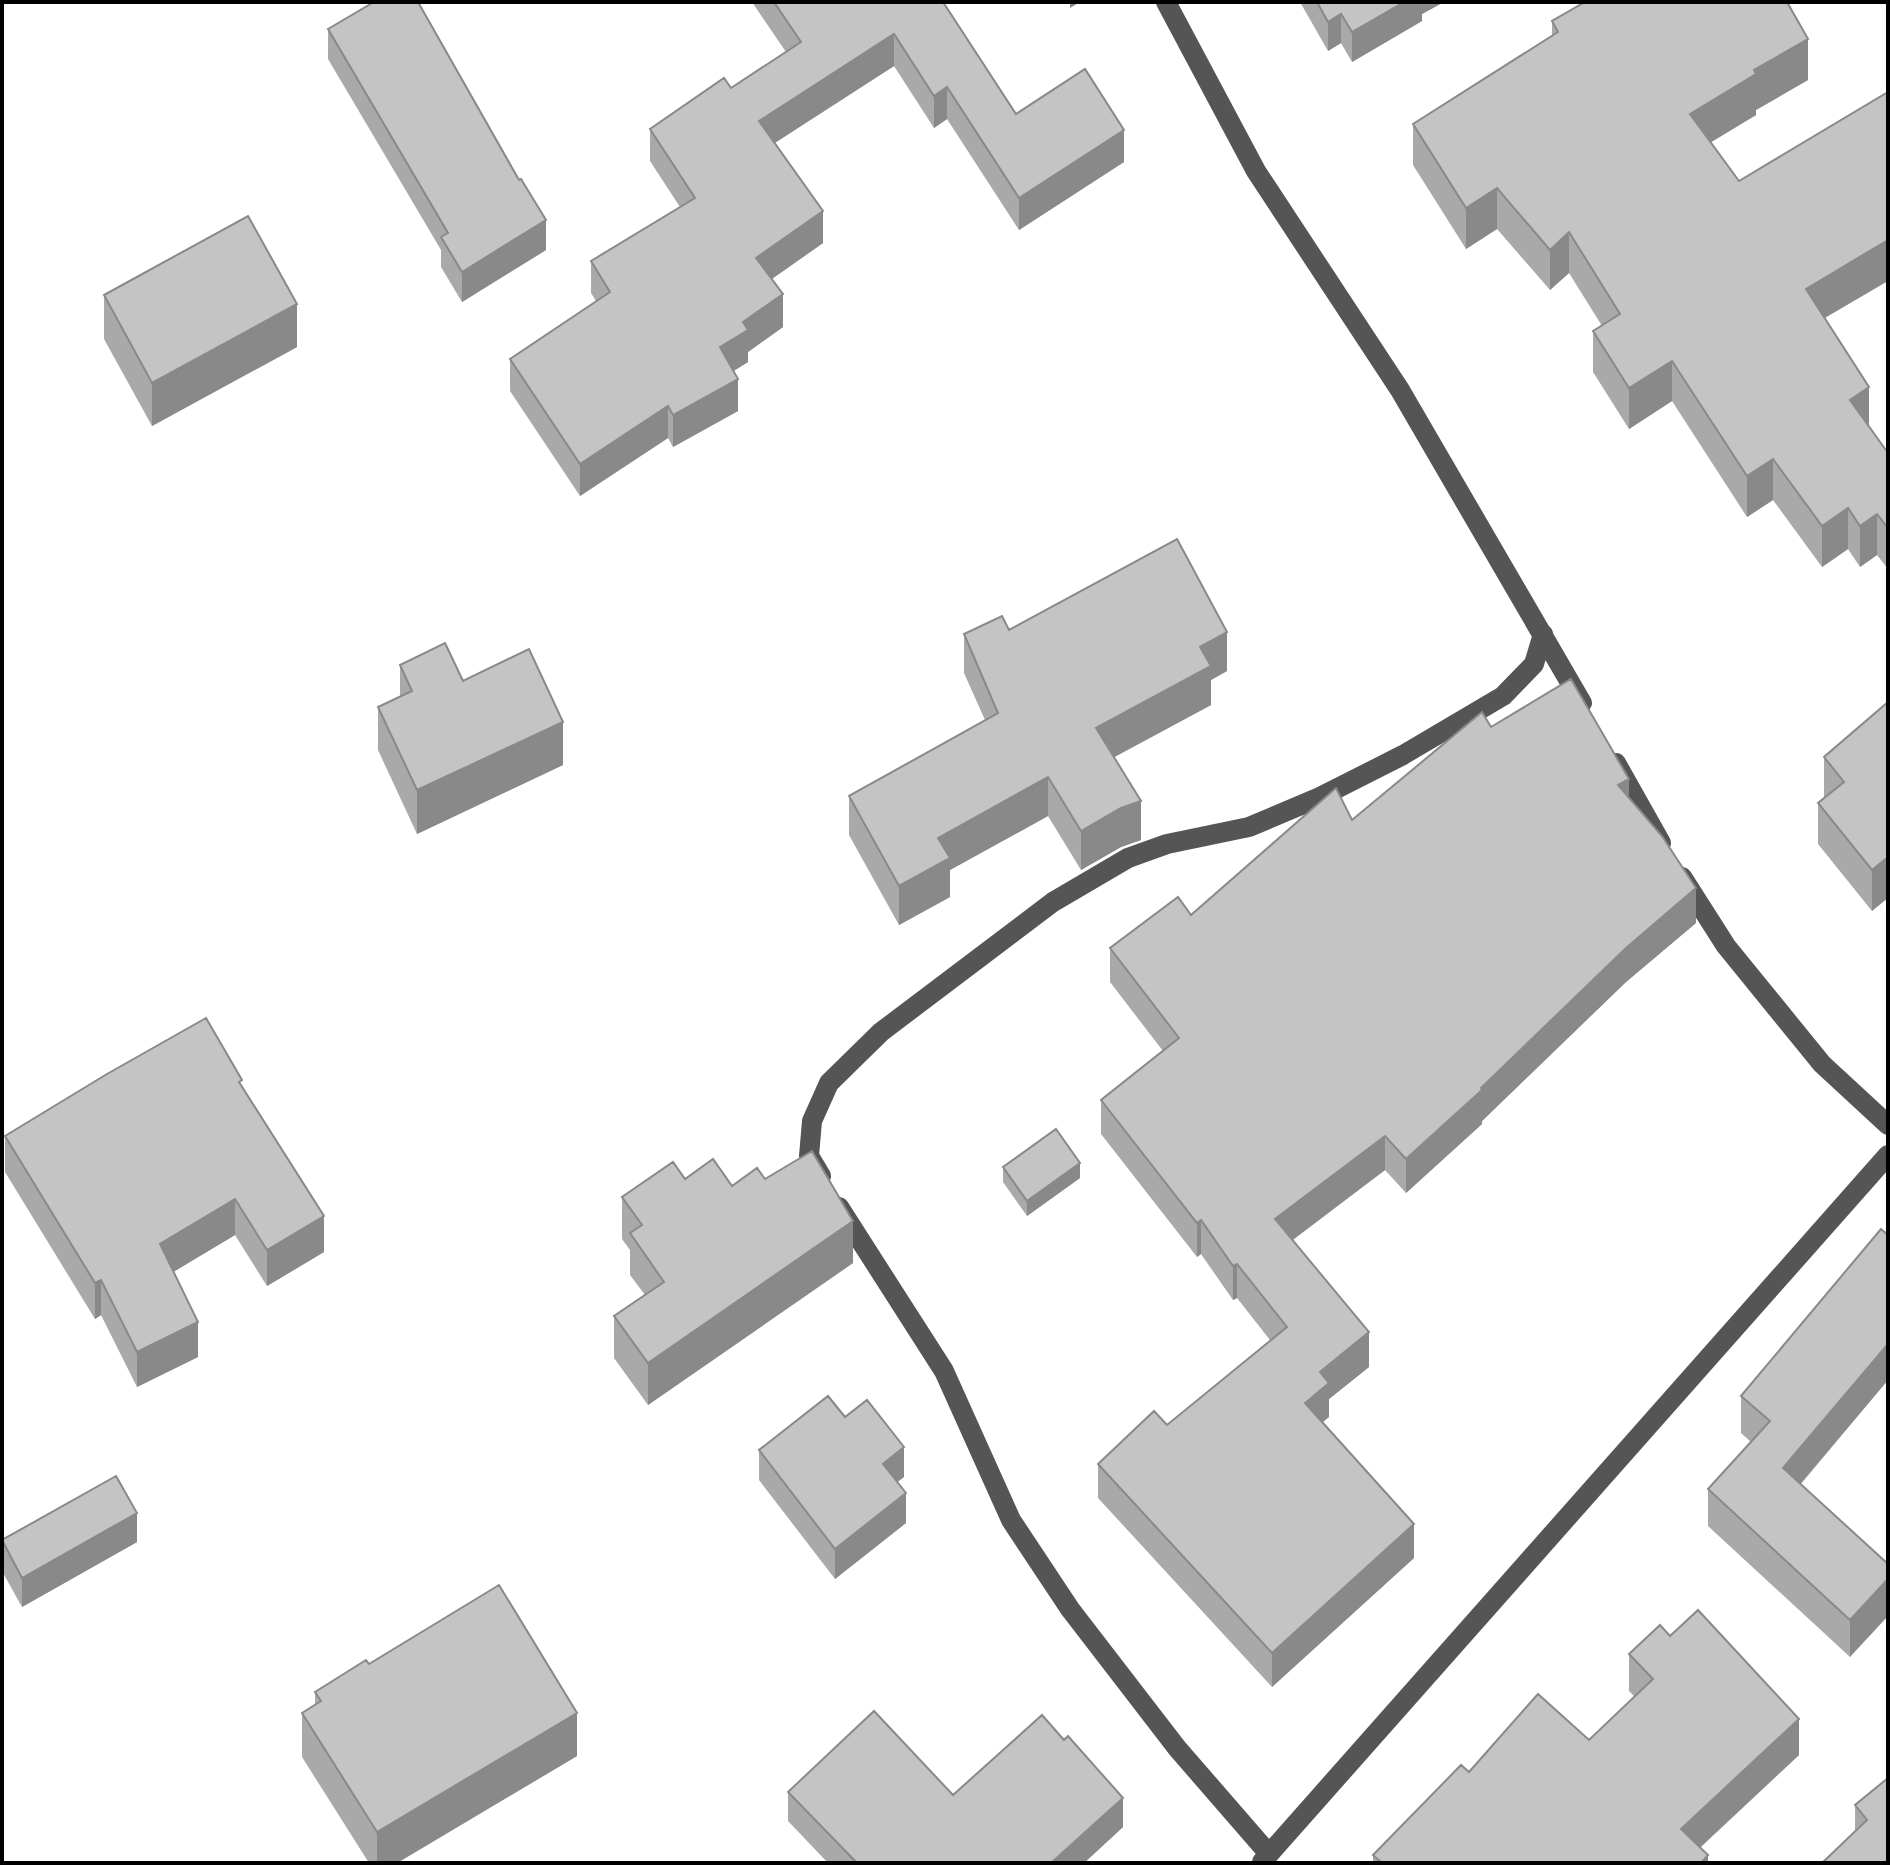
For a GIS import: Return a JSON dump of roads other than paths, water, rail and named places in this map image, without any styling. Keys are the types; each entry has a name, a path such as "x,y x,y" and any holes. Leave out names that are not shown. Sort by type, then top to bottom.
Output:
{"street":[{"path":"1166,2 1256,171 1400,390 1590,717"},
{"path":"1543,634 1534,664 1503,696 1403,755 1320,797 1249,827 1167,844 1128,858 1053,902 881,1032 829,1083 812,1121 809,1156 865,1252 944,1371 1011,1520 1070,1609 1265,1858 1888,1155"},
{"path":"1605,744 1668,855 1726,946 1822,1064 1888,1125"}]}
